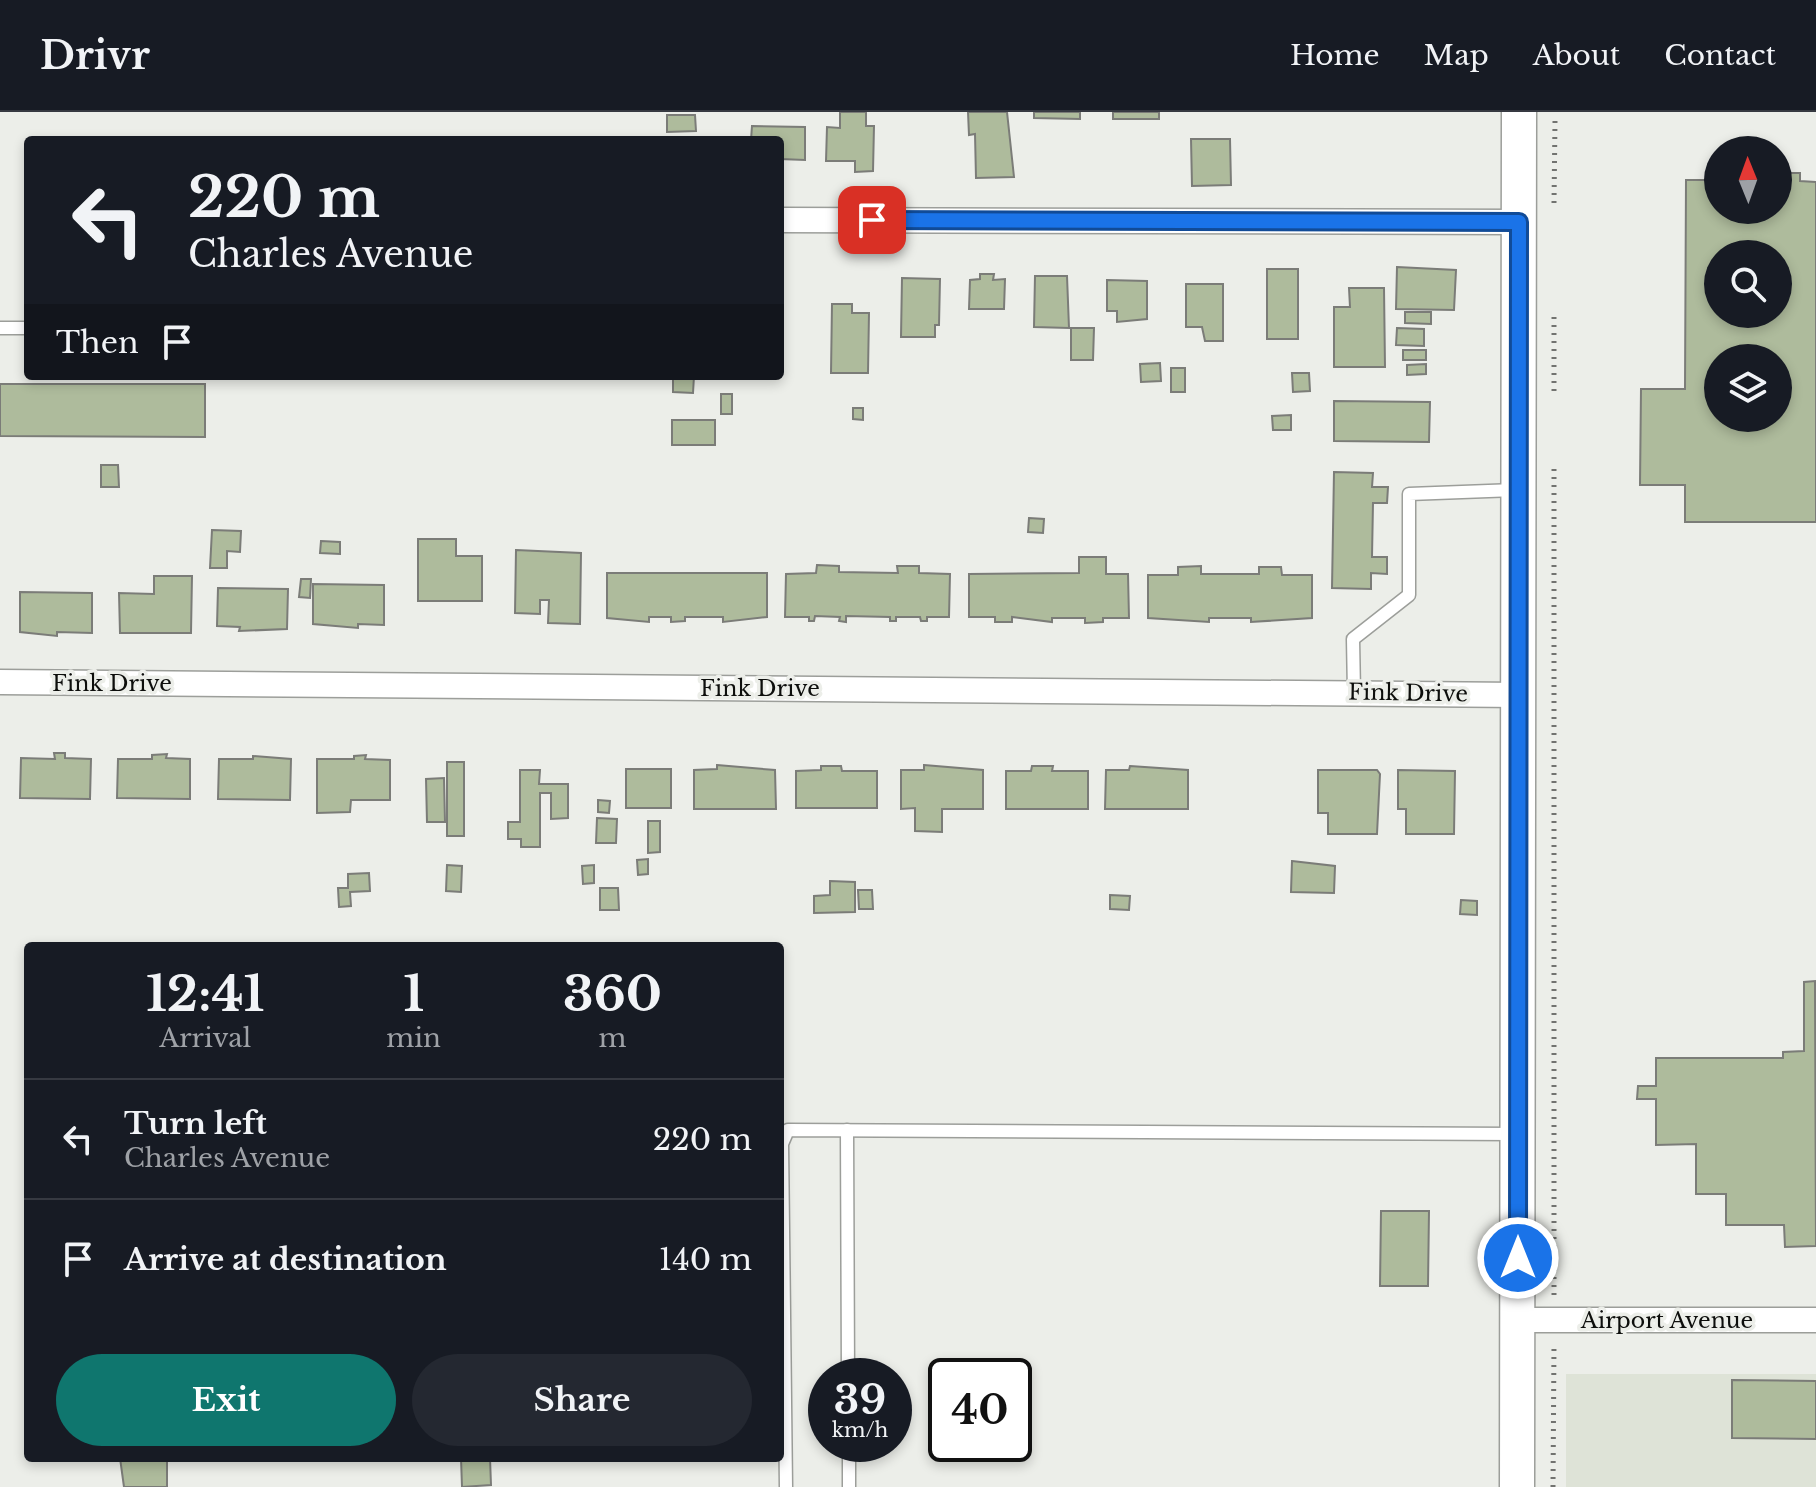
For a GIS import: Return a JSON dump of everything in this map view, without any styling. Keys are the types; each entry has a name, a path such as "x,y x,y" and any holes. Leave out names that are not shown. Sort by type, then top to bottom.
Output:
{"street":[{"path":"1517,1487 1519,112"},
{"path":"784,220 1519,222"},
{"name":"Fink Drive","path":"0,682 1520,695"},
{"name":"Airport Avenue","path":"1518,1320 1816,1320"}],"lane":[{"path":"0,328 24,328"},
{"path":"1354,693 1353,639 1409,595 1409,494 1520,490"},
{"path":"784,1139 788,1130 1518,1134"},
{"path":"847,1130 848,1358"},
{"path":"784,1316 786,1487"},
{"path":"849,1462 849,1487"}],"path":[{"path":"1554,216 1555,112"},
{"path":"1554,308 1554,395"},
{"path":"1554,457 1554,1273"},
{"path":"1553,1487 1554,1364"}],"shaded area":[{"path":"1566,1374 1816,1374 1816,1487 1566,1487"}],"building":[{"path":"840,112 866,112 866,126 874,126 873,171 855,172 855,161 826,161 827,127 840,128"},
{"path":"968,112 1007,112 1014,177 976,178 975,134 969,135"},
{"path":"1034,112 1080,112 1080,119 1034,118"},
{"path":"1113,112 1159,112 1159,119 1113,119"},
{"path":"667,115 695,115 696,131 667,132"},
{"path":"752,126 805,127 805,160 784,159 784,136 751,136"},
{"path":"1191,139 1230,139 1231,185 1192,186"},
{"path":"1792,173 1800,173 1800,181 1816,182 1816,522 1685,522 1685,485 1640,485 1641,389 1685,389 1686,180 1704,180 1704,224 1792,224"},
{"path":"1397,267 1456,270 1454,310 1396,309"},
{"path":"1267,269 1298,269 1298,339 1267,339"},
{"path":"980,274 994,274 993,280 1005,279 1004,309 969,309 970,280 980,279"},
{"path":"1035,276 1067,276 1069,328 1034,327"},
{"path":"902,278 940,279 939,325 935,325 935,337 901,337"},
{"path":"1107,280 1147,281 1147,319 1117,322 1117,311 1107,311"},
{"path":"1186,284 1223,284 1223,341 1205,341 1202,327 1186,327"},
{"path":"1349,288 1384,288 1385,367 1334,367 1334,307 1350,307"},
{"path":"832,304 852,304 852,313 869,313 868,373 831,373"},
{"path":"1405,312 1431,312 1431,324 1405,323"},
{"path":"1071,328 1094,328 1093,360 1071,360"},
{"path":"1397,328 1424,329 1424,346 1396,345"},
{"path":"1403,350 1426,350 1426,360 1403,360"},
{"path":"1160,363 1161,381 1141,382 1140,364"},
{"path":"1426,364 1426,374 1407,375 1407,365"},
{"path":"1171,368 1185,368 1185,392 1171,392"},
{"path":"1292,373 1309,373 1310,391 1293,392"},
{"path":"673,380 694,380 693,393 673,392"},
{"path":"0,384 205,384 205,437 0,436"},
{"path":"721,394 732,394 732,414 721,414"},
{"path":"1334,401 1430,402 1429,442 1334,441"},
{"path":"853,408 863,408 863,420 853,419"},
{"path":"1291,415 1291,430 1273,430 1272,416"},
{"path":"672,420 715,420 715,445 672,445"},
{"path":"101,465 118,465 119,487 101,487"},
{"path":"1334,472 1373,473 1372,487 1388,487 1387,503 1373,503 1372,557 1387,557 1387,574 1371,573 1371,589 1332,588"},
{"path":"1029,518 1044,519 1043,533 1028,532"},
{"path":"212,530 241,531 240,552 227,551 227,568 210,568"},
{"path":"418,539 456,539 456,556 482,556 482,601 418,601"},
{"path":"321,541 340,542 340,554 320,553"},
{"path":"516,550 581,553 580,624 548,623 549,600 540,600 540,614 515,613"},
{"path":"1079,557 1106,557 1106,574 1128,574 1129,618 1103,618 1103,622 1085,623 1085,618 1052,618 1052,622 1012,617 1012,622 995,622 995,617 969,617 969,574 1079,573"},
{"path":"817,565 839,566 839,572 898,573 897,566 919,566 919,573 950,574 949,617 927,617 927,621 921,621 920,617 896,617 896,621 890,621 890,617 846,616 846,622 839,621 840,617 815,616 814,621 809,621 809,617 785,617 786,574 816,573"},
{"path":"1201,566 1201,574 1259,574 1259,567 1281,567 1282,575 1312,575 1312,618 1251,622 1251,618 1209,618 1209,622 1148,618 1148,575 1178,575 1178,567"},
{"path":"607,573 767,573 767,617 723,622 723,617 685,617 685,621 671,622 671,617 649,617 649,622 607,618"},
{"path":"154,576 192,576 191,633 120,633 119,593 154,594"},
{"path":"301,579 311,579 310,598 299,597"},
{"path":"313,584 384,585 384,625 358,624 358,628 313,624"},
{"path":"218,588 288,589 287,629 239,631 240,627 217,626"},
{"path":"20,592 92,593 92,633 57,632 57,636 20,632"},
{"path":"54,753 65,753 65,758 91,759 90,799 20,798 21,758 55,759"},
{"path":"167,754 166,758 190,759 190,799 117,798 118,759 152,759 152,755"},
{"path":"366,755 365,759 390,760 390,800 351,800 350,812 317,813 317,759 354,759 354,756"},
{"path":"253,756 291,759 290,800 218,799 219,759 253,759"},
{"path":"447,762 464,762 464,836 447,836"},
{"path":"717,765 775,770 776,809 694,809 694,770 717,769"},
{"path":"924,765 983,770 983,809 942,809 942,832 915,831 915,808 901,809 901,770 924,770"},
{"path":"821,766 841,766 842,771 877,771 877,808 796,808 796,771 821,770"},
{"path":"1032,766 1053,766 1052,771 1088,771 1088,809 1006,809 1006,771 1031,771"},
{"path":"1130,766 1188,770 1188,809 1105,809 1106,770 1129,770"},
{"path":"626,769 671,769 671,808 626,808"},
{"path":"520,770 540,770 539,784 568,784 568,818 551,819 551,793 540,793 540,847 521,847 521,839 508,839 508,822 520,822"},
{"path":"1318,770 1377,770 1380,774 1377,834 1328,834 1328,813 1318,813"},
{"path":"1398,770 1455,771 1454,834 1406,834 1406,809 1398,809"},
{"path":"444,778 445,822 427,822 426,779"},
{"path":"598,800 610,801 609,813 598,812"},
{"path":"597,818 617,819 616,843 596,843"},
{"path":"648,821 660,821 660,852 648,853"},
{"path":"648,859 648,874 638,875 637,860"},
{"path":"1292,861 1335,866 1334,893 1291,892"},
{"path":"447,865 462,866 461,892 446,891"},
{"path":"594,865 594,883 583,884 582,866"},
{"path":"369,873 370,891 350,892 351,906 339,907 338,888 348,888 348,874"},
{"path":"830,881 855,882 855,912 814,913 814,896 830,895"},
{"path":"600,888 618,888 619,910 600,910"},
{"path":"858,890 872,890 873,909 859,909"},
{"path":"1110,895 1130,896 1129,910 1110,909"},
{"path":"1461,900 1477,901 1477,915 1460,914"},
{"path":"1815,981 1816,1246 1785,1247 1784,1225 1726,1225 1726,1194 1696,1194 1696,1144 1656,1145 1656,1099 1637,1099 1638,1086 1656,1086 1656,1058 1783,1058 1783,1052 1804,1051 1804,982"},
{"path":"1381,1211 1429,1211 1428,1286 1380,1286"},
{"path":"1732,1380 1816,1381 1816,1439 1732,1438"},
{"path":"121,1462 167,1462 167,1487 124,1487"},
{"path":"461,1462 490,1462 491,1485 462,1487"}],"route":[{"path":"872,220 1519,222 1518,1258"}]}
